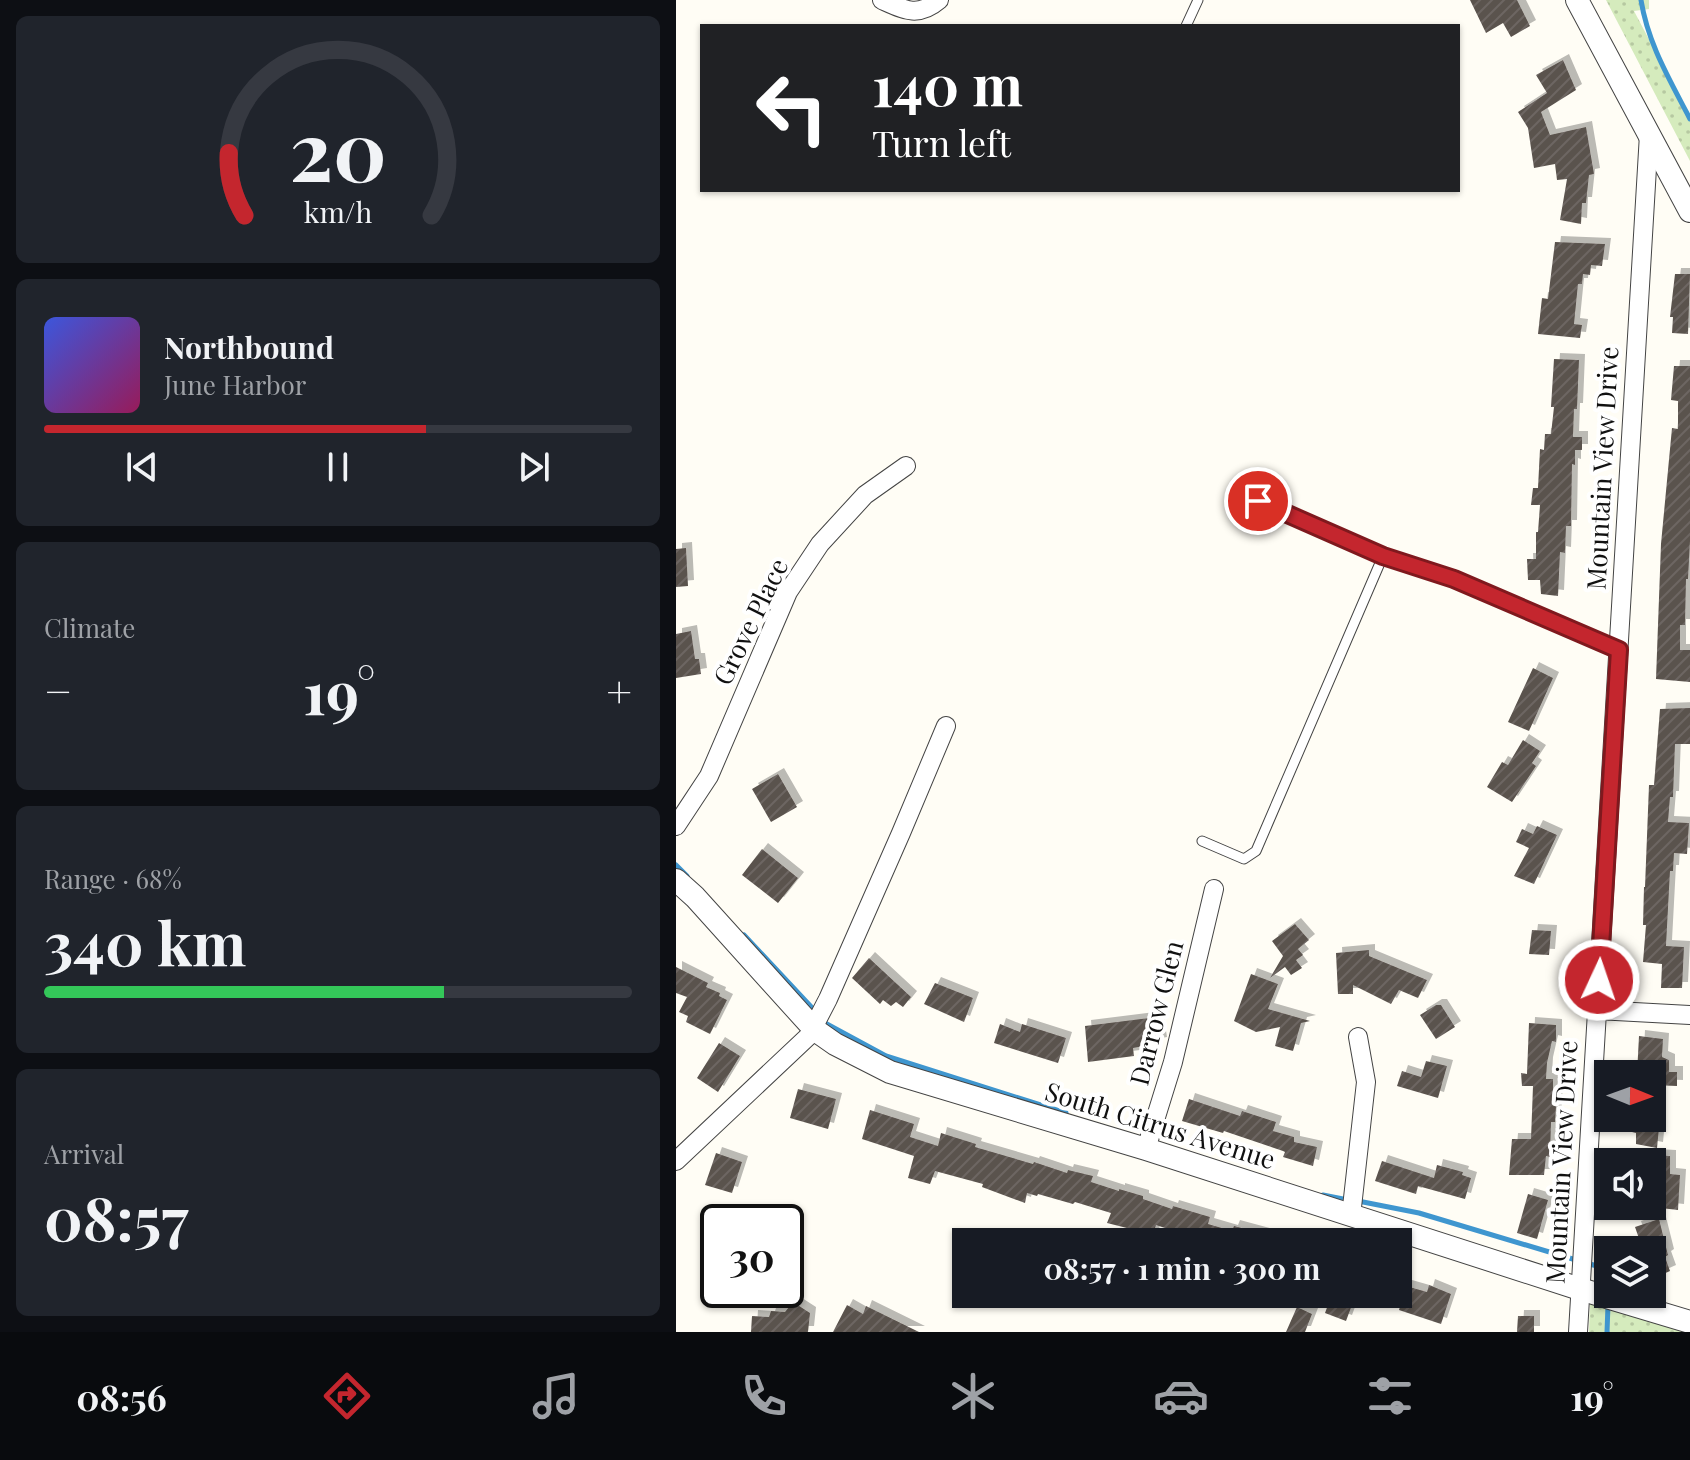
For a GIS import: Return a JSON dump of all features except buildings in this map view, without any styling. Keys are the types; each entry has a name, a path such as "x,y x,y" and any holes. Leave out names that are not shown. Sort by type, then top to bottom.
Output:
{"street":[{"path":"882,0 908,12 934,4"},
{"path":"1577,0 1690,211"},
{"name":"Mountain View Drive","path":"1578,1332 1649,134"},
{"name":"Grove Place","path":"676,826 709,776 788,592 820,544 865,495 906,466"},
{"path":"676,1161 814,1029 946,726"},
{"name":"South Citrus Avenue","path":"676,880 814,1029 835,1044 890,1072 1146,1149 1690,1322"},
{"name":"Darrow Glen","path":"1146,1149 1173,1062 1214,889"},
{"path":"1597,1010 1690,1015"},
{"path":"1351,1216 1366,1082 1358,1037"}],"lane":[{"path":"1187,24 1198,0"},
{"path":"1258,501 1383,556 1454,579 1619,650"},
{"path":"1202,841 1244,859 1256,851 1383,556"}],"green space":[{"path":"1606,0 1649,0 1649,9 1634,11 1690,117 1690,161"},
{"path":"1590,1304 1594,1308 1605,1308 1690,1331 1690,1332 1589,1332"}],"waterway":[{"path":"1641,0 1654,47 1690,119"},
{"path":"676,865 687,876"},
{"path":"744,935 816,1012"},
{"path":"825,1023 886,1056 1066,1113"},
{"path":"1323,1195 1348,1200"},
{"path":"1358,1201 1419,1213 1576,1260"},
{"path":"1586,1263 1594,1265"},
{"path":"1607,1332 1608,1308"}],"route":[{"path":"1258,501 1383,556 1454,579 1619,650 1599,980"}]}
